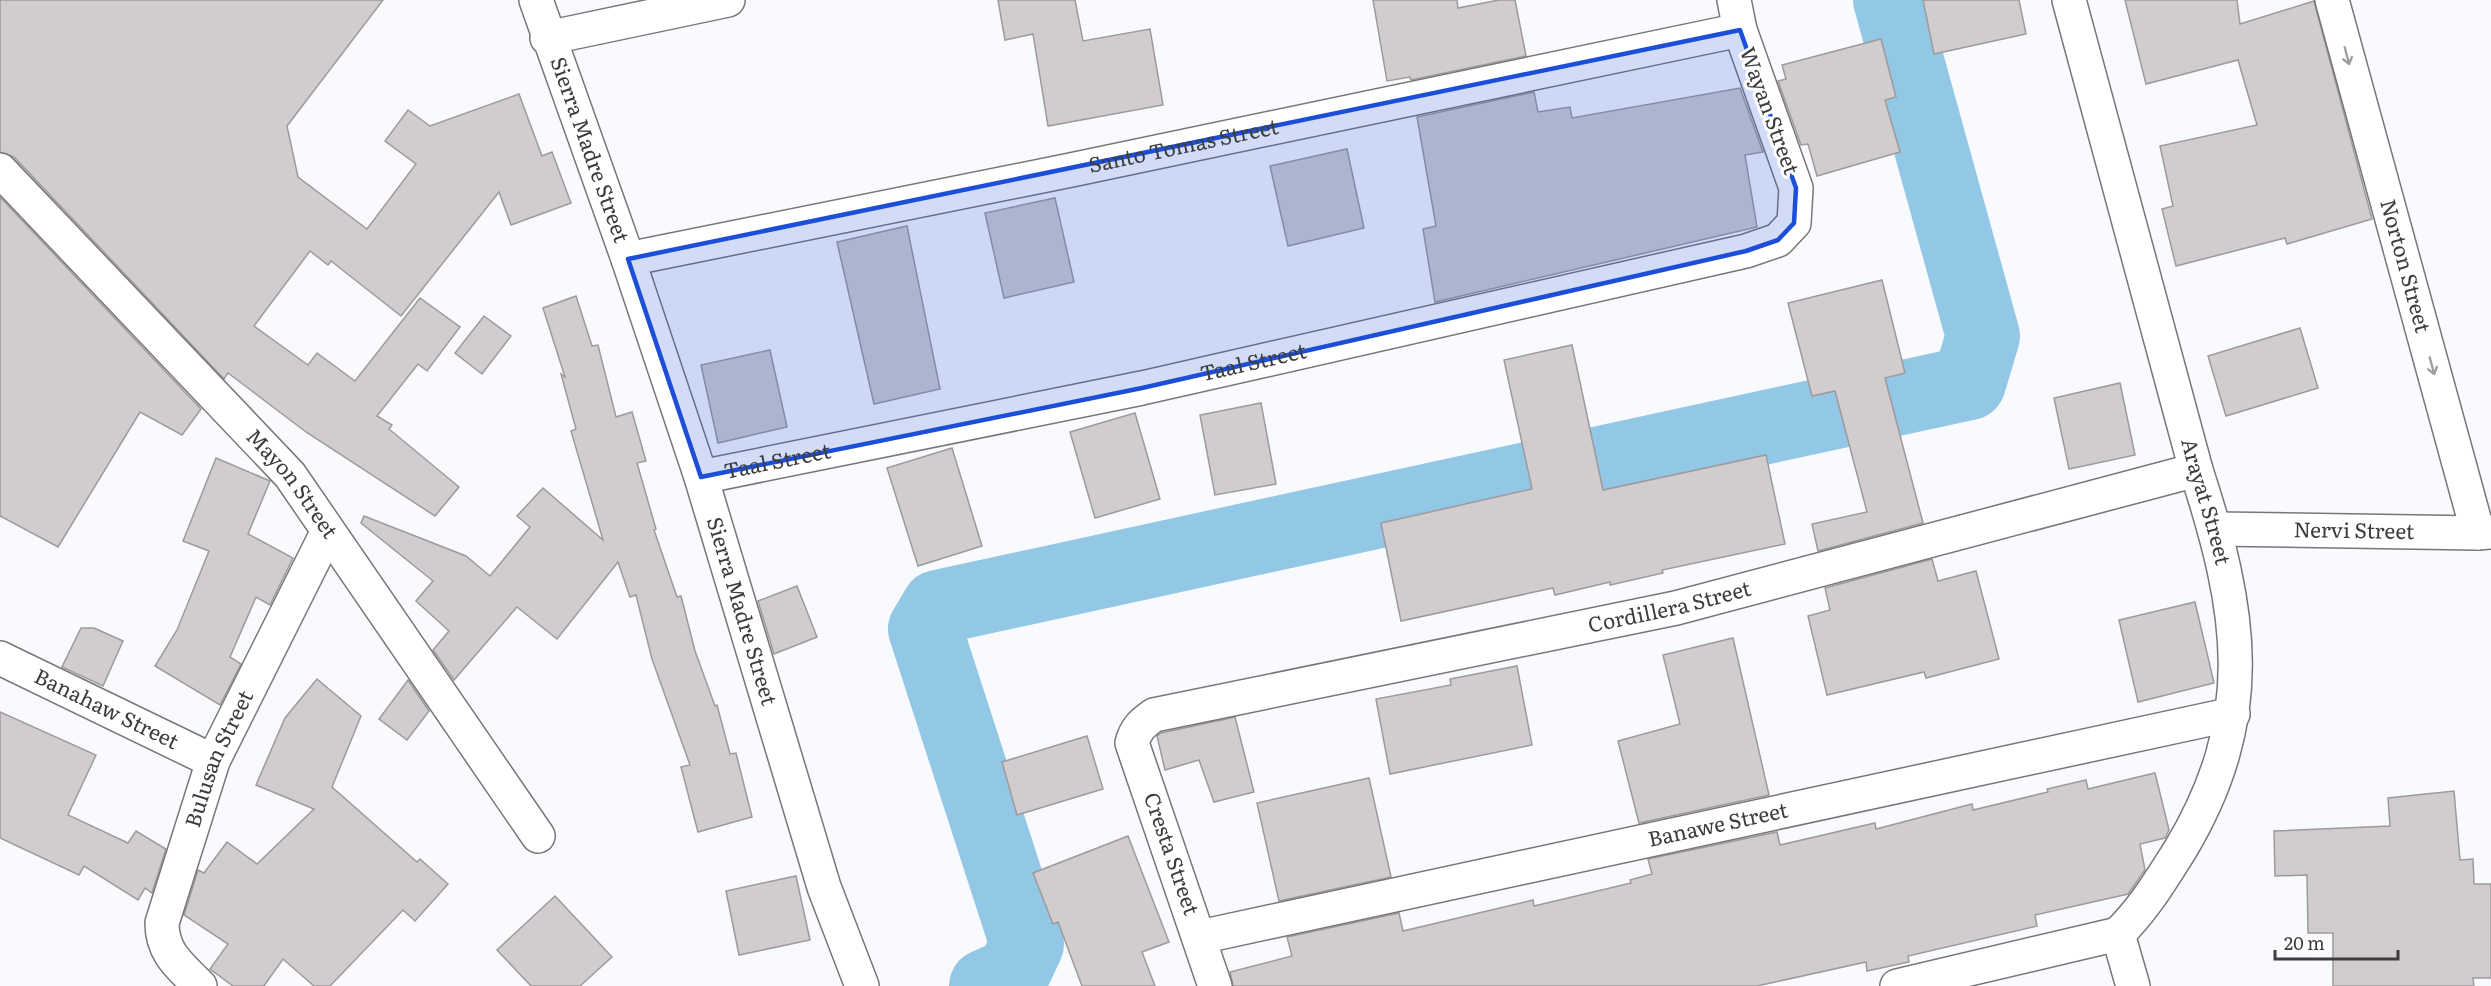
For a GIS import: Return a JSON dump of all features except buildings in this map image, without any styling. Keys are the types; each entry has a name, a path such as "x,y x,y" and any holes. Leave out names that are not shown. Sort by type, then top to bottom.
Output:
{"street":[{"name":"Sierra Madre Street","path":"536,0 628,259 701,477 824,887 862,986"},
{"path":"548,38 728,0"},
{"name":"Arayat Street","path":"2069,0 2196,470 2216,530 2233,615 2236,671 2234,714 2221,766 2202,813 2157,888 2118,934"},
{"name":"Norton Street","path":"2332,0 2484,532"},
{"name":"Wayan Street","path":"1737,15 1796,188 1794,223"},
{"name":"Santo Tomas Street","path":"628,259 1095,165 1737,15"},
{"name":"Mayon Street","path":"0,170 290,475 538,836"},
{"name":"Taal Street","path":"701,477 1143,388 1734,253 1779,240 1794,223"},
{"name":"Cordillera Street","path":"1141,724 1154,715 1676,608 2196,470"},
{"name":"Nervi Street","path":"2216,530 2484,532"},
{"name":"Bulusan Street","path":"200,986 169,954 162,940 162,923 213,761 328,531"},
{"name":"Banahaw Street","path":"0,658 213,761"},
{"name":"Banawe Street","path":"1200,937 2234,714"},
{"name":"Cresta Street","path":"1141,724 1134,733 1132,743 1215,986"},
{"path":"1897,986 2118,934 2133,986"}],"highlighted area":[{"path":"1740,30 1796,188 1794,223 1778,240 1746,251 1142,388 701,477 628,259"}],"waterway":[{"path":"986,986 1013,974 1027,944 925,629 938,607 1969,383 1983,336 1890,0"}]}
